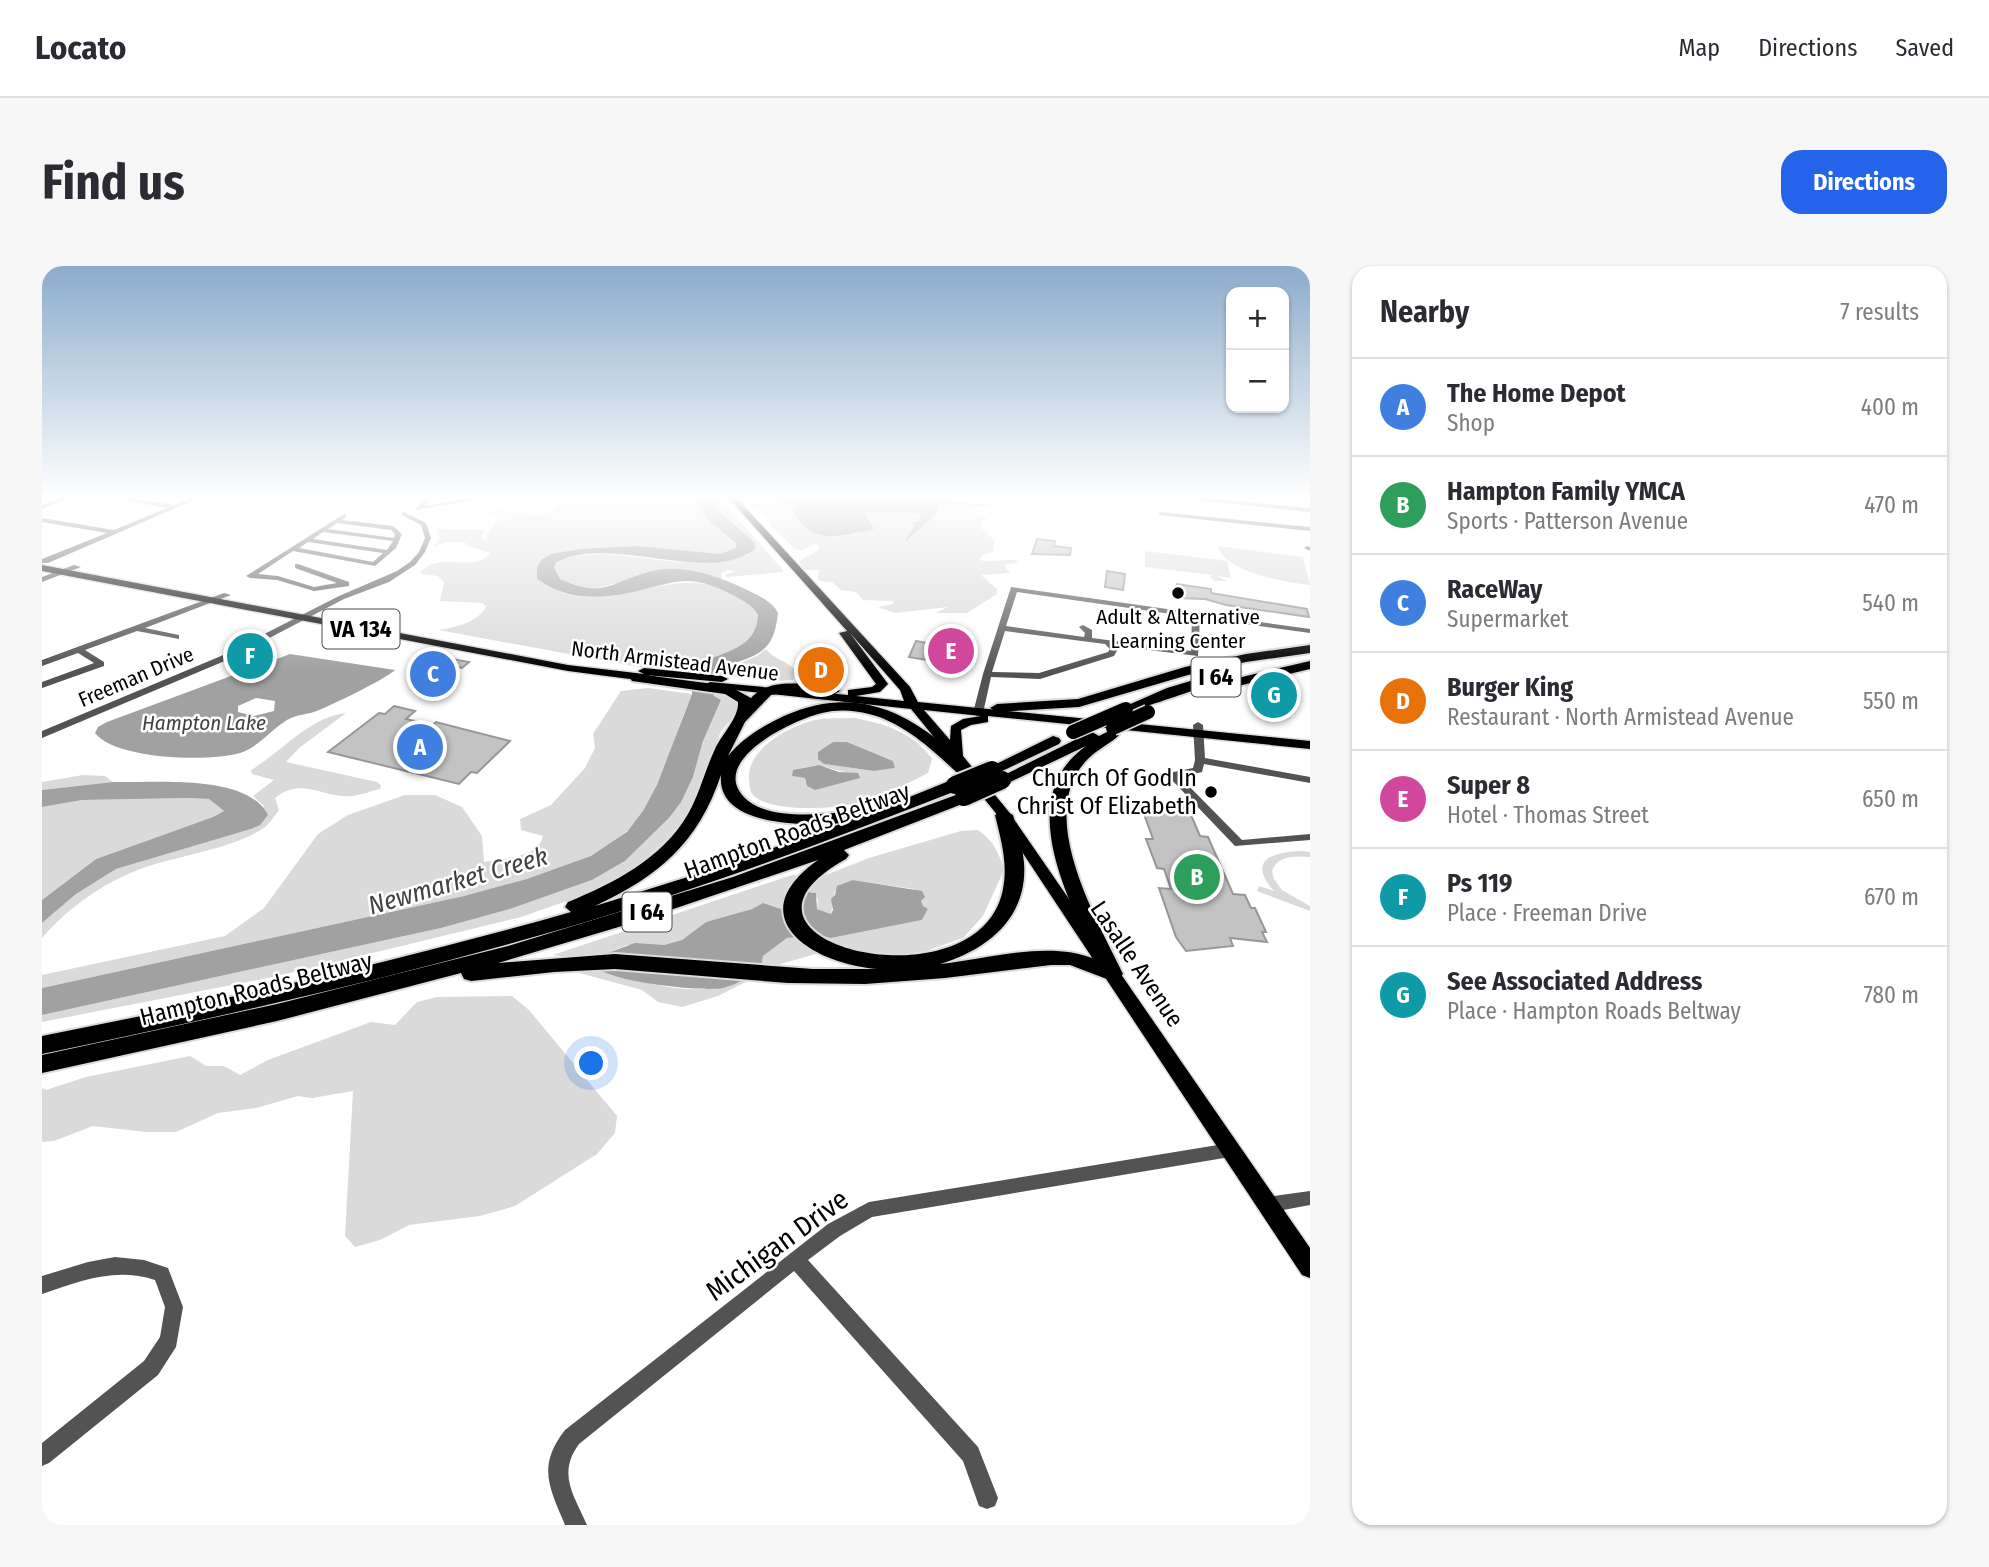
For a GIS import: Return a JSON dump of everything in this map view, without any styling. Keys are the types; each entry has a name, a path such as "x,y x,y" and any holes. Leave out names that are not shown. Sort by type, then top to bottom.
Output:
{"highway":[{"path":"997,708 1079,703 1185,671 1310,649"},
{"name":"Hampton Roads Beltway","path":"42,1042 90,1035 243,1003 455,951 597,911 765,858 957,788 1073,732 1127,715 1214,678 1310,657"},
{"name":"Hampton Roads Beltway","path":"1127,715 1148,712 1213,688 1310,665"},
{"path":"637,678 720,685 742,697 747,705 746,711"},
{"path":"455,951 593,900 632,880 657,862 692,821 703,804 724,742 746,711 765,692 777,689 832,691"},
{"path":"797,717 815,697"},
{"path":"957,788 855,817 806,821 761,813 740,802 733,794 728,778 733,760 747,744 797,717 832,707 852,706 878,711 906,725 979,783"},
{"path":"1112,974 1069,876 1061,848 1056,811 1058,790 1066,774 1085,752 1127,715"},
{"name":"Hampton Roads Beltway","path":"993,772 1105,735"},
{"name":"Hampton Roads Beltway","path":"42,1064 320,1002 600,927 735,884 894,825 957,788"},
{"path":"894,825 812,873 802,883 793,900 795,925 814,943 846,957 884,962 913,962 958,952 986,935 1003,912 1014,878 1013,855 1004,815"},
{"path":"320,1002 470,974 555,964 648,963 772,975 900,975 1072,958 1112,974"}],"main road":[{"name":"Lasalle Avenue","path":"773,554 895,691 912,703 1004,815 1310,1267"},
{"name":"Lasalle Avenue","path":"783,554 906,689 912,703"},
{"name":"North Armistead Avenue","path":"43,563 77,567 681,681"},
{"name":"North Armistead Avenue","path":"43,563 64,572 568,668 637,678"},
{"path":"843,632 882,684 876,690 852,693"},
{"name":"North Armistead Avenue","path":"720,685 832,691 912,703"},
{"name":"North Armistead Avenue","path":"720,685 815,697 978,709 1038,719 1310,736"},
{"name":"North Armistead Avenue","path":"978,709 997,708 1310,745"},
{"path":"957,755 954,733 962,724 981,719 1038,719"}],"street":[{"path":"43,563 64,554"},
{"path":"285,554 250,576 278,578 314,589 346,584"},
{"path":"278,578 316,554 375,564 387,554"},
{"path":"317,612 401,570 418,554"},
{"path":"298,566 364,590"},
{"path":"42,580 77,567"},
{"path":"978,709 1014,589 1310,631"},
{"path":"42,663 227,595"},
{"name":"Freeman Drive","path":"42,736 219,660 317,612"},
{"path":"1001,628 1195,654 1196,615"},
{"path":"1083,627 1089,632 1088,639"},
{"path":"138,629 176,637"},
{"path":"987,674 1023,677 1045,675 1111,654 1114,649 1107,642"},
{"path":"42,685 101,664 79,650"},
{"path":"1198,730 1198,770 1173,775 1239,844 1310,837"},
{"path":"1200,760 1310,780"},
{"name":"Michigan Drive","path":"576,1525 556,1467 560,1451 572,1437 834,1230 869,1210 1230,1150"},
{"path":"1267,1205 1310,1198"},
{"path":"795,1259 971,1454 987,1498"},
{"path":"42,1285 115,1263 140,1266 162,1274 174,1307 169,1340 151,1368 42,1456"}],"shaded area":[{"path":"489,554 566,554 551,554 537,579 565,593 592,597 619,595 673,584 700,583 728,591 756,610 758,622 748,641 690,672 634,666 438,630 472,620 486,607 483,603 440,601 444,582 438,576 420,572 436,563 472,562"},
{"path":"598,554 692,563 711,562 734,554 769,554 783,570 727,577 725,575 735,571 728,570 721,573 722,580 703,574 646,572 630,580 587,590 560,579 554,567 560,560"},
{"path":"812,554 987,554 982,555 980,560 1020,562 1004,565 1010,573 981,575 997,589 997,594 967,613 935,613 948,607 895,613 878,607 893,604 893,601 863,600 856,592 841,590 832,582 820,581 817,578 820,570 803,570 799,561"},
{"path":"1145,554 1227,561 1231,578 1217,576 1227,581 1215,581 1210,577 1213,575 1145,567"},
{"path":"1278,554 1303,557 1310,585 1258,574 1232,563 1223,555"},
{"path":"766,649 794,669 794,680 775,681 714,674 757,656"},
{"path":"648,688 692,694 662,774 643,811 624,834 589,857 548,874 464,896 42,988 42,975 225,936 264,908 318,834 348,815 405,795 435,795 462,807 482,836 484,862 528,853 535,849 543,836 521,830 520,819 551,805 585,768 595,748 593,734 621,691"},
{"path":"717,693 736,698 741,705 721,731 692,808 676,831 637,866 587,894 521,917 273,977 42,1022 42,1015 441,928 510,909 592,880 625,861 669,818 693,777 703,741 721,700 714,696"},
{"path":"346,713 299,748 286,762 377,782 381,785 380,789 352,796 303,788 285,792 275,798 279,810 267,825 253,834 223,846 143,868 115,880 76,906 42,938 42,923 76,894 116,869 251,829 264,806 253,796 274,780 252,774 251,770 308,728 320,721"},
{"path":"854,718 898,731 917,742 932,759 928,773 876,797 834,807 773,805 753,795 749,780 750,769 754,759 770,742 790,729 811,721","holes":["833,742 847,742 893,761 895,768 874,771 824,764 819,759 818,752","818,765 859,776 859,778 839,783 805,782 806,778 792,776 798,769"]},
{"path":"83,775 105,776 113,782 42,790 42,782"},
{"path":"209,799 224,811 96,859 42,900 42,807 82,800"},
{"path":"978,830 988,838 995,847 1004,870 983,916 963,938 926,951 882,957 836,948 781,964 718,996 682,1007 658,1002 642,990 576,972 569,957 553,955 792,875 823,876 869,858 961,831","holes":["853,880 914,889 923,907 928,909 922,920 831,938 817,935 787,938 763,956 761,968 725,986 688,989 611,975 602,955 627,945 664,945 682,940 706,922 752,909 763,903 781,909 808,892 813,892 818,899 817,909 831,914 835,891"]},
{"path":"1310,852 1310,857 1283,859 1272,871 1282,890 1310,906 1310,911 1257,891 1259,886 1274,891 1262,872 1267,860 1281,853"},
{"path":"512,996 529,1010 617,1116 615,1133 597,1154 515,1206 480,1216 409,1225 380,1240 355,1247 345,1236 353,1091 312,1098 298,1096 256,1108 218,1113 176,1132 146,1132 93,1126 54,1141 42,1142 42,1088 46,1090 86,1077 190,1056 206,1066 224,1066 240,1075 268,1060 371,1022 395,1025 417,1002 437,997"}],"water":[{"name":"Newmarket Creek","path":"551,554 596,554 557,562 554,567 560,579 574,585 586,588 605,587 648,572 684,570 721,579 743,588 772,604 778,613 771,641 765,648 714,674 714,696 721,700 703,741 693,777 681,802 669,818 625,861 592,880 510,909 441,928 42,1015 42,988 464,896 527,879 591,856 627,832 643,811 657,785 692,694 692,669 743,644 756,627 758,615 751,606 733,595 699,582 676,582 603,597 562,592 537,579 537,568 542,559"},
{"name":"Newmarket Creek","path":"615,554 717,554 745,554 735,559 712,563"},
{"name":"Hampton Lake","path":"290,654 395,670 332,704 287,720 246,751 226,756 186,758 142,754 122,749 106,742 95,733 98,727","holes":["256,698 275,701 274,711 254,716 238,712 238,706"]},
{"path":"833,742 847,742 893,761 895,768 874,771 824,764 818,759 818,752"},
{"path":"819,765 839,772 858,773 860,778 815,790 807,786 805,778 792,776 793,770"},
{"path":"113,782 175,782 221,786 241,792 257,802 268,815 260,825 251,829 116,869 76,894 42,923 42,900 96,859 224,811 209,799 189,798 82,800 42,807 42,790"},
{"path":"853,880 922,891 925,897 921,901 928,909 922,920 831,938 817,935 787,938 763,956 761,968 743,980 723,988 696,989 657,985 619,977 596,967 602,955 635,943 664,945 682,940 706,922 752,909 763,903 781,909 785,899 808,892 816,893 817,909 831,914 831,899 837,886"}],"building":[{"path":"1107,571 1125,574 1123,590 1105,587"},
{"name":"Adult & Alternative Learning Center","path":"1177,584 1211,589 1211,593 1307,609 1309,617 1226,605 1205,599 1175,598"},
{"path":"916,641 933,644 926,660 909,657"},
{"path":"436,656 469,662 462,668 457,667 441,680 418,675 434,662 429,661"},
{"path":"394,706 415,711 406,719 433,725 436,722 510,741 477,773 471,772 459,784 328,752 379,713 385,714"},
{"path":"1140,803 1188,808 1200,836 1208,837 1233,894 1245,895 1251,908 1255,908 1266,932 1262,932 1267,942 1230,938 1233,946 1186,951 1176,937 1159,888 1171,889 1164,869 1157,868 1146,839 1153,839"}],"place":[{"name":"Adult & Alternative Learning Center","path":"1178,593"},
{"name":"Super 8","path":"951,651"},
{"name":"Ps 119","path":"250,656"},
{"name":"Burger King","path":"821,670"},
{"name":"RaceWay","path":"433,674"},
{"name":"See Associated Address","path":"1274,695"},
{"name":"The Home Depot","path":"420,747"},
{"name":"Church Of God In Christ Of Elizabeth","path":"1211,792"},
{"name":"Hampton Family YMCA","path":"1197,877"}]}
